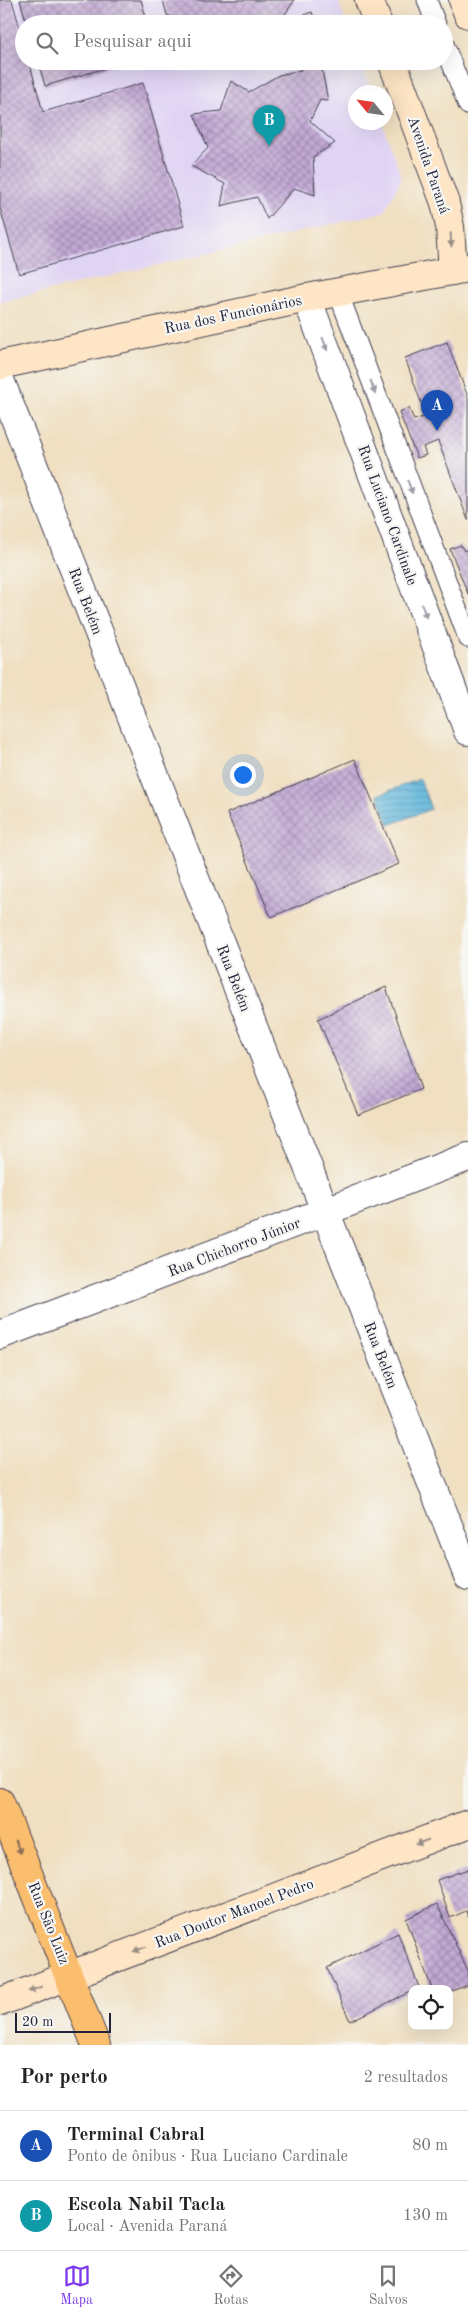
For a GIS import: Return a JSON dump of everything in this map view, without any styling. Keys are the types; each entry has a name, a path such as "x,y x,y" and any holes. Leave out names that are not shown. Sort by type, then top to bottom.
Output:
{"main road":[{"name":"Rua São Luiz","path":"0,1802 96,2045"}],"street":[{"path":"369,0 375,15"},
{"path":"463,0 468,14"},
{"name":"Avenida Paraná","path":"395,70 446,203 460,270"},
{"name":"Rua dos Funcionários","path":"0,365 307,298 460,270"},
{"name":"Rua Luciano Cardinale","path":"307,298 468,732"},
{"name":"Rua Belém","path":"0,380 468,1576"},
{"name":"Rua Chichorro Júnior","path":"0,1335 468,1157"},
{"name":"Rua Doutor Manoel Pedro","path":"0,2002 468,1824"}],"lane":[{"path":"427,0 433,15"},
{"path":"453,67 468,105"},
{"path":"338,292 468,638"}],"shaded area":[{"path":"0,0 338,0 343,15 15,15 15,70 363,70 369,85 348,85 348,130 385,130 402,178 384,212 0,302"}],"water":[{"path":"420,779 431,809 389,825 378,795"}],"building":[{"path":"0,0 12,0 16,15 15,70 31,70 43,112 143,83 184,226 19,274 0,208"},
{"path":"20,0 141,0 145,15 24,15"},
{"path":"163,0 294,0 284,15 167,15"},
{"path":"41,70 99,70 45,86"},
{"path":"301,70 322,70 328,101 320,100 310,121 335,143 313,157 315,195 294,188 267,219 257,197 221,206 225,184 191,166 208,148 194,114 221,111 231,81 249,92 279,75"},
{"path":"447,342 468,397 468,520 438,441 423,447 426,455 417,458 399,412 409,408 414,420 426,416 405,358"},
{"path":"461,545 464,551 468,549 468,594 450,549"},
{"path":"355,759 399,864 271,917 227,813"},
{"path":"386,987 421,1089 358,1115 318,1019"},
{"path":"468,1869 468,1917 466,1911 450,1918 437,1880"},
{"path":"437,1904 468,1971 468,1985 453,1991 453,1985 431,1985 406,1919"},
{"path":"398,1933 418,1985 408,1985 408,1993 350,2021 327,1968"}],"place":[{"name":"Escola Nabil Tacla","path":"269,146"},
{"name":"Terminal Cabral","path":"437,431"}]}
